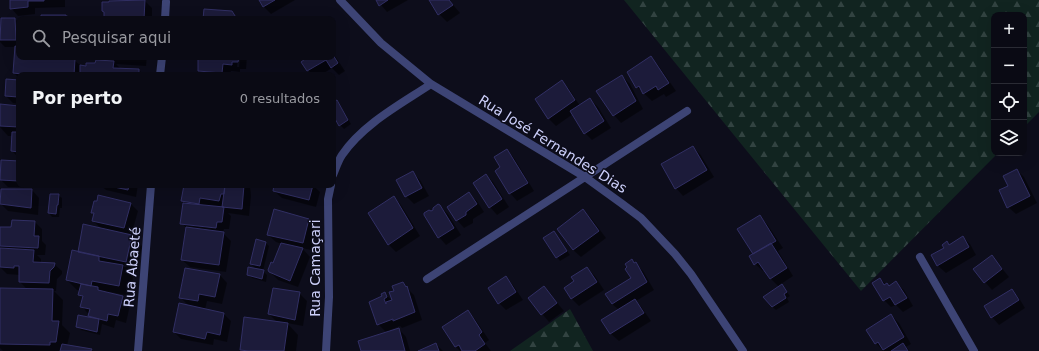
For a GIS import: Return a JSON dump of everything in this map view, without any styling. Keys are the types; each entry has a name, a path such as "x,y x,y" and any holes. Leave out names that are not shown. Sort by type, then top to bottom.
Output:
{"street":[{"name":"Rua José Fernandes Dias","path":"340,0 381,43 431,84 584,177 641,218 675,254 691,274 743,351"},
{"path":"164,16 166,2"},
{"path":"160,72 162,60"},
{"path":"336,167 341,156 352,142 379,119 431,84"},
{"path":"427,279 687,111"},
{"name":"Rua Abaeté","path":"138,351 151,188"},
{"name":"Rua Camaçari","path":"326,351 329,297 328,199 330,188"},
{"path":"920,257 974,351"}],"green space":[{"path":"624,0 1039,0 1039,112 1027,124 1027,12 991,12 991,156 995,156 861,291"},
{"path":"570,309 593,351 510,351"}],"building":[{"path":"10,0 44,1 28,1 28,7 10,9"},
{"path":"145,0 144,16 104,16 104,12 102,11 102,2"},
{"path":"259,0 275,0 263,7"},
{"path":"376,0 388,0 379,6"},
{"path":"429,0 449,0 453,5 438,15"},
{"path":"204,9 232,11 235,16 203,16"},
{"path":"41,15 66,15 66,16"},
{"path":"1,18 15,18 16,40 0,40"},
{"path":"15,46 16,60 75,60 74,72 13,73"},
{"path":"651,56 669,83 658,90 656,86 643,94 639,86 636,88 627,72"},
{"path":"96,60 114,61 113,68 139,69 139,72 80,72 80,65 86,66 86,63 95,63"},
{"path":"198,60 238,60 238,62 232,62 232,65 223,64 222,72 198,71"},
{"path":"304,60 326,60 307,71 301,62"},
{"path":"326,60 336,60 338,63 331,68"},
{"path":"622,75 636,101 613,116 596,91"},
{"path":"6,79 16,80 16,97 5,96"},
{"path":"562,80 575,100 548,119 535,99"},
{"path":"590,98 604,121 584,134 570,111"},
{"path":"336,100 348,120 339,126 336,120"},
{"path":"0,104 16,106 16,127 0,126"},
{"path":"12,132 16,132 16,152 11,151"},
{"path":"693,146 707,170 675,189 661,164"},
{"path":"507,149 528,183 509,194 495,171 500,167 494,157"},
{"path":"1,160 16,161 16,181 0,180"},
{"path":"1017,169 1030,196 1007,208 999,190 1008,186 1003,176"},
{"path":"413,171 422,188 405,197 396,180"},
{"path":"486,174 502,199 489,208 473,183"},
{"path":"183,188 225,188 224,194 221,194 219,201 200,198 199,204 181,201"},
{"path":"225,188 244,188 242,209 222,207"},
{"path":"274,188 312,188 309,200 273,191"},
{"path":"1,189 32,189 31,208 0,204"},
{"path":"469,192 477,204 466,212 466,215 456,221 447,207"},
{"path":"50,194 59,194 56,214 48,213"},
{"path":"98,195 131,203 124,228 92,221 94,213 91,213 94,201 97,201"},
{"path":"394,196 413,228 388,245 368,213"},
{"path":"183,203 224,207 222,222 217,222 216,228 180,224"},
{"path":"438,204 454,228 438,238 424,213 429,210 433,210 433,208"},
{"path":"274,209 309,219 303,243 267,235"},
{"path":"583,209 599,231 573,250 557,229"},
{"path":"760,215 776,241 753,254 737,229"},
{"path":"12,220 35,221 34,236 39,236 38,248 0,246 0,227 11,227"},
{"path":"83,224 132,235 126,262 78,252"},
{"path":"186,227 224,232 219,265 181,260"},
{"path":"554,231 567,251 556,258 543,238"},
{"path":"963,236 969,247 937,266 931,255 944,248 942,245 947,241 949,245"},
{"path":"256,239 266,242 260,266 250,264"},
{"path":"281,243 303,248 290,281 269,272 268,270 271,262 273,263"},
{"path":"771,243 787,268 770,279 758,262 754,265 749,256"},
{"path":"0,248 34,250 33,262 55,263 54,267 50,271 49,283 19,282 19,266 14,266 14,268 0,267"},
{"path":"72,250 99,256 99,261 123,265 119,286 92,281 91,286 66,280"},
{"path":"992,255 1002,269 984,283 973,269"},
{"path":"632,259 634,263 636,262 647,282 612,304 605,294 631,278 625,269 627,267 625,264"},
{"path":"248,267 264,270 262,279 247,275"},
{"path":"587,267 597,282 571,299 564,288 574,281 571,277"},
{"path":"185,268 220,274 215,297 199,294 198,301 179,298"},
{"path":"506,276 516,292 498,304 488,288"},
{"path":"880,278 884,285 887,283 889,286 896,281 907,298 895,305 890,297 883,301 872,283"},
{"path":"403,282 406,287 407,286 415,312 393,321 393,319 377,325 369,302 382,296 381,294 385,292 387,297 384,299 386,304 386,302 392,300 389,292 394,291 392,286"},
{"path":"81,284 98,287 98,290 123,296 118,316 108,314 107,321 88,316 90,309 80,307 83,296 78,295"},
{"path":"782,284 787,292 784,294 786,298 772,307 763,297"},
{"path":"544,286 557,303 541,315 528,298"},
{"path":"0,288 53,289 52,321 59,321 56,342 50,342 50,345 0,344"},
{"path":"273,288 300,292 295,320 268,314"},
{"path":"1012,289 1019,300 991,318 984,306"},
{"path":"635,299 644,313 610,334 601,320"},
{"path":"179,303 224,313 220,335 207,332 205,339 173,332"},
{"path":"468,310 482,332 479,335 485,344 475,351 462,351 459,345 455,347 442,327"},
{"path":"891,314 904,337 883,350 878,342 875,344 866,330"},
{"path":"78,315 99,319 97,332 76,327"},
{"path":"244,317 288,323 284,351 240,350"},
{"path":"399,328 405,351 361,351 358,341"},
{"path":"436,343 439,351 418,351"},
{"path":"903,343 908,351 891,351"},
{"path":"62,344 92,349 91,351 60,351"}]}
